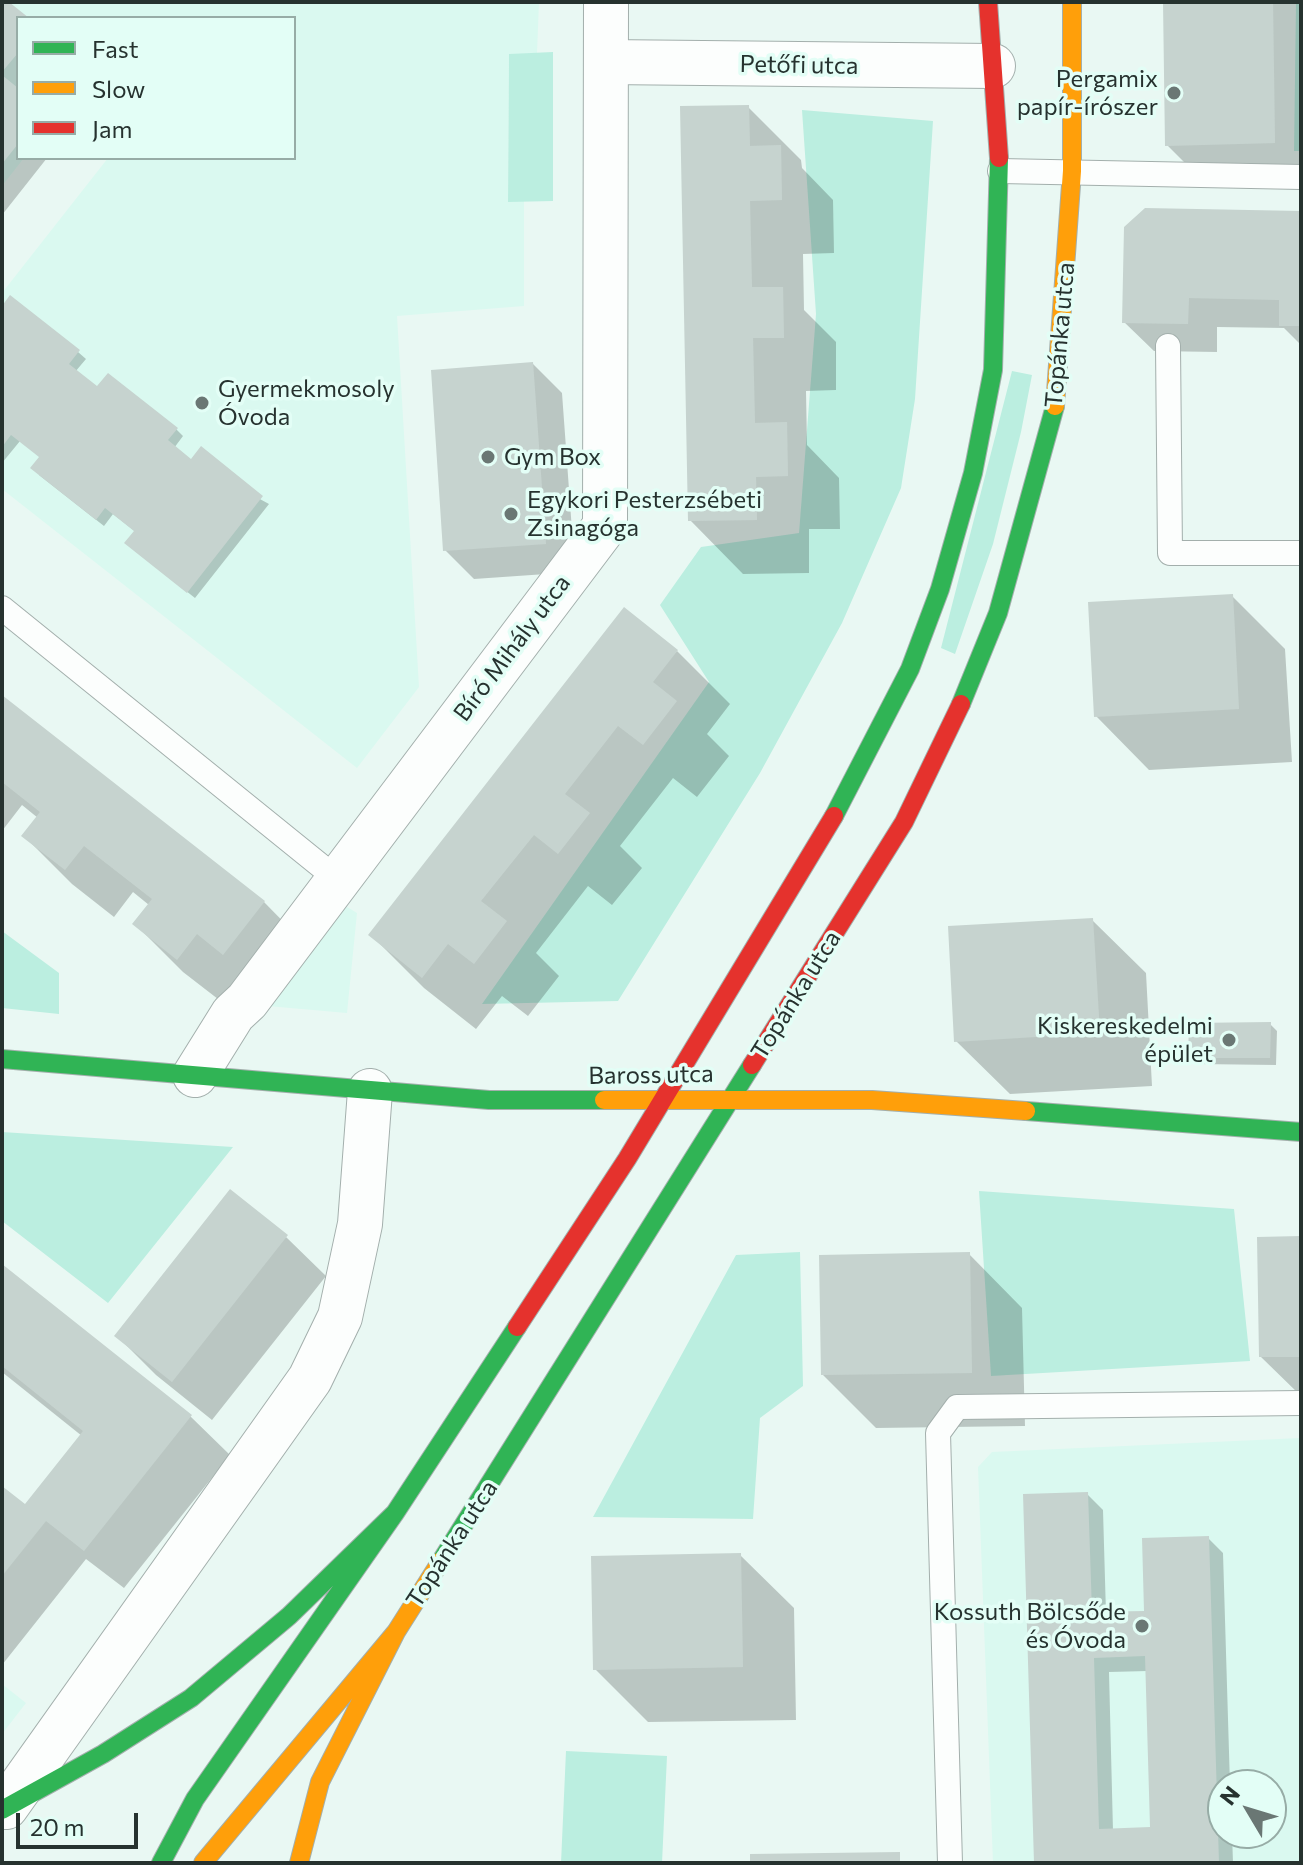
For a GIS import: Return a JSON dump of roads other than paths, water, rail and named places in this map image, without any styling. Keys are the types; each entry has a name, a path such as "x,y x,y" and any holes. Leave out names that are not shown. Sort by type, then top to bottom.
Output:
{"street":[{"name":"Bíró Mihály utca","path":"195,1075 233,1014 605,526 606,2"},
{"path":"161,1863 195,1799 395,1513 662,1100 844,800 910,669 940,589 973,473 993,370 1000,171 988,2"},
{"name":"Topánka utca","path":"203,1863 396,1632 904,822 952,725 998,613 1035,488 1058,393 1072,171 1072,2"},
{"name":"Petőfi utca","path":"606,62 993,66"},
{"name":"Baross utca","path":"2,1059 489,1100 734,1097 872,1100 1301,1132"},
{"path":"4,1808 310,1379 340,1317 360,1224 370,1091"},
{"path":"4,1808 103,1754 191,1698 289,1616 395,1513"},
{"path":"299,1863 320,1782 396,1632"}],"lane":[{"path":"1000,171 1301,177"},
{"path":"1168,346 1170,553 1301,553"},
{"path":"2,608 337,879"},
{"path":"950,1863 938,1433 957,1407 1301,1403"}],"place":[{"name":"Pergamix papír-írószer","path":"1174,93"},
{"name":"Gyermekmosoly Óvoda","path":"202,403"},
{"name":"Gym Box","path":"488,457"},
{"name":"Egykori Pesterzsébeti Zsinagóga","path":"511,514"},
{"name":"Kiskereskedelmi épület","path":"1229,1040"},
{"name":"Kossuth Bölcsőde és Óvoda","path":"1142,1626"}]}
